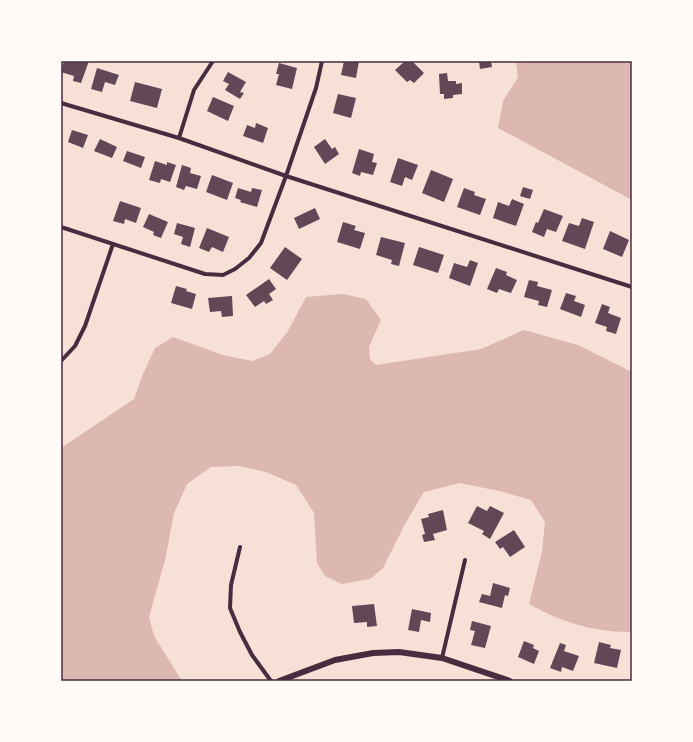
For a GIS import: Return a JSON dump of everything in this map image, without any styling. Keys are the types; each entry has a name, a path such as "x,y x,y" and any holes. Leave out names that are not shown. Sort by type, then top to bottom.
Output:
{"street":[{"path":"179,138 194,90 213,61"},
{"path":"61,227 205,274 223,275 236,269 249,258 261,243 316,88 322,61"},
{"path":"61,103 179,138 286,176 632,287"},
{"path":"61,361 75,346 85,326 113,244"},
{"path":"240,547 231,585 230,608 252,655 271,681"},
{"path":"442,658 465,560"},
{"path":"279,681 335,660 372,653 400,652 442,658 510,681"}],"shaded area":[{"path":"516,61 632,61 632,200 498,128 503,101 518,77"},
{"path":"343,294 366,299 381,320 369,347 370,359 376,365 481,349 524,330 578,345 632,372 632,632 605,631 579,625 553,616 529,604 542,552 545,522 531,500 499,491 460,483 424,492 405,524 383,568 370,579 342,584 325,576 317,563 314,513 296,485 266,472 239,466 211,467 187,484 174,513 165,560 149,617 154,636 182,681 61,681 61,448 134,399 155,348 173,337 223,355 252,361 270,354 288,331 306,297"}],"building":[{"path":"64,61 89,61 81,83 73,81 74,76 61,72"},
{"path":"344,61 359,61 356,78 341,75"},
{"path":"405,61 412,61 424,73 414,83 410,80 407,82 395,70"},
{"path":"479,61 491,61 492,67 480,69"},
{"path":"279,63 297,68 292,89 276,85 279,74 276,74"},
{"path":"97,68 119,75 115,85 105,82 102,92 91,89"},
{"path":"228,72 246,82 240,92 244,93 240,99 225,90 229,84 223,81"},
{"path":"447,73 448,81 456,81 456,84 462,83 462,94 453,95 453,98 444,99 444,94 440,94 439,74"},
{"path":"135,82 162,89 157,108 130,101"},
{"path":"338,94 356,98 351,118 333,113"},
{"path":"213,97 234,106 228,121 207,111"},
{"path":"256,123 268,128 263,143 243,136 247,125 255,128"},
{"path":"72,130 88,135 83,148 68,142"},
{"path":"100,139 117,147 112,158 94,151"},
{"path":"325,139 332,149 335,147 339,154 325,164 314,147"},
{"path":"359,149 374,154 372,162 377,163 373,175 361,172 360,176 352,173"},
{"path":"127,151 145,157 141,168 123,161"},
{"path":"398,158 418,165 412,180 405,177 402,186 390,182"},
{"path":"155,161 167,165 167,162 176,165 170,182 161,179 160,183 149,180"},
{"path":"182,165 191,168 190,173 201,176 197,189 186,186 184,190 176,187"},
{"path":"431,170 453,179 444,202 422,193"},
{"path":"212,175 233,183 227,200 206,192"},
{"path":"523,187 533,190 530,199 520,196"},
{"path":"238,188 251,192 252,188 262,190 257,207 240,202 241,200 235,198"},
{"path":"464,188 475,192 474,195 486,199 480,215 457,207"},
{"path":"512,199 524,204 516,226 493,218 498,202 509,206"},
{"path":"120,201 141,208 136,223 125,219 124,224 113,221"},
{"path":"315,208 320,219 299,229 294,218"},
{"path":"544,209 563,216 556,232 547,229 544,237 532,232"},
{"path":"149,214 168,222 161,238 153,235 154,232 143,227"},
{"path":"582,218 594,222 585,249 562,241 569,223 579,226"},
{"path":"343,222 356,226 354,230 365,233 360,249 337,242"},
{"path":"177,223 195,228 190,247 181,244 183,237 174,234"},
{"path":"207,228 229,237 223,252 212,247 209,252 199,248"},
{"path":"610,231 629,240 622,257 603,249"},
{"path":"381,237 405,243 399,266 391,264 392,260 376,255"},
{"path":"285,247 302,259 287,280 270,268"},
{"path":"419,247 444,255 438,273 413,265"},
{"path":"470,260 478,263 470,286 449,278 454,263 467,267"},
{"path":"496,268 507,272 506,275 517,280 511,293 499,289 497,293 487,289"},
{"path":"269,279 276,289 269,294 273,300 266,304 264,301 255,307 246,295"},
{"path":"529,280 538,282 537,286 552,290 547,307 538,305 539,301 524,297"},
{"path":"176,286 187,289 186,291 196,294 192,309 171,303"},
{"path":"566,293 576,296 574,301 585,305 581,317 560,309"},
{"path":"232,296 233,316 222,317 221,311 210,312 208,298"},
{"path":"602,304 610,307 608,313 621,318 616,334 606,331 607,327 595,323"},
{"path":"477,506 487,511 490,506 504,513 490,539 482,534 484,531 468,523"},
{"path":"443,510 447,530 433,534 435,540 424,542 422,535 425,534 421,519 429,517 428,514"},
{"path":"514,530 525,547 510,557 503,547 500,549 495,542"},
{"path":"493,583 510,588 508,596 505,595 502,608 479,602 482,594 490,596"},
{"path":"374,604 377,626 367,627 367,622 354,623 352,606"},
{"path":"412,609 431,613 430,622 421,620 419,632 408,630"},
{"path":"472,621 491,626 485,648 471,645 475,631 470,630"},
{"path":"524,641 534,645 533,648 539,651 534,664 518,657"},
{"path":"599,642 611,645 610,648 621,650 617,668 594,663"},
{"path":"560,643 566,645 564,651 579,656 573,671 562,667 561,672 550,668"}]}
